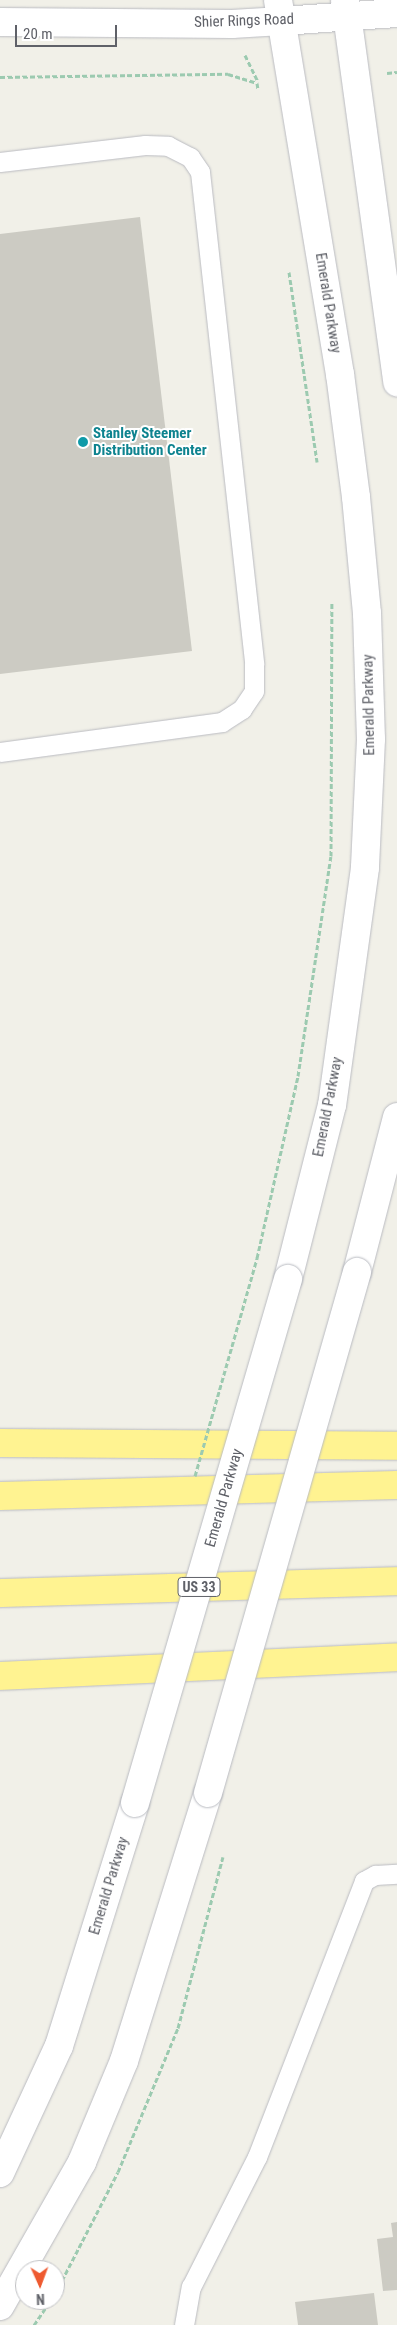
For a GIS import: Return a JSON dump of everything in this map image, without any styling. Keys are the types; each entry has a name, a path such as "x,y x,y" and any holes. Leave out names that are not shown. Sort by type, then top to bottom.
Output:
{"highway":[{"path":"0,1443 397,1446"},
{"path":"0,1496 397,1485"},
{"name":"US 33","path":"0,1593 397,1580"},
{"path":"0,1676 397,1657"}],"main road":[{"name":"Shier Rings Road","path":"0,22 232,24 280,10 346,8 397,13"},
{"path":"346,8 397,382"},
{"name":"Emerald Parkway","path":"0,2173 59,2046 135,1803 288,1279 332,1105 365,868 372,739 364,574 340,374 280,10"},
{"path":"0,2306 82,2162 124,2061 208,1793 358,1272 397,1117"}],"lane":[{"path":"0,162 160,146 190,157 200,172 254,664 254,691 242,709 222,722 0,752"},
{"path":"184,2325 191,2287 257,2157 364,1881 375,1875 397,1874"}],"path":[{"path":"0,77 228,74 257,82 259,91"},
{"path":"288,267 317,464"},
{"path":"257,1258 298,1076 331,856 332,592"},
{"path":"34,2325 44,2310"}],"building":[{"name":"Stanley Steemer Distribution Center","path":"140,217 192,651 0,674 0,234"},
{"path":"397,2222 397,2290 383,2291 377,2239 393,2237 391,2223"},
{"path":"374,2293 378,2325 298,2325 295,2302"}],"place":[{"name":"Stanley Steemer Distribution Center","path":"83,442"}]}
